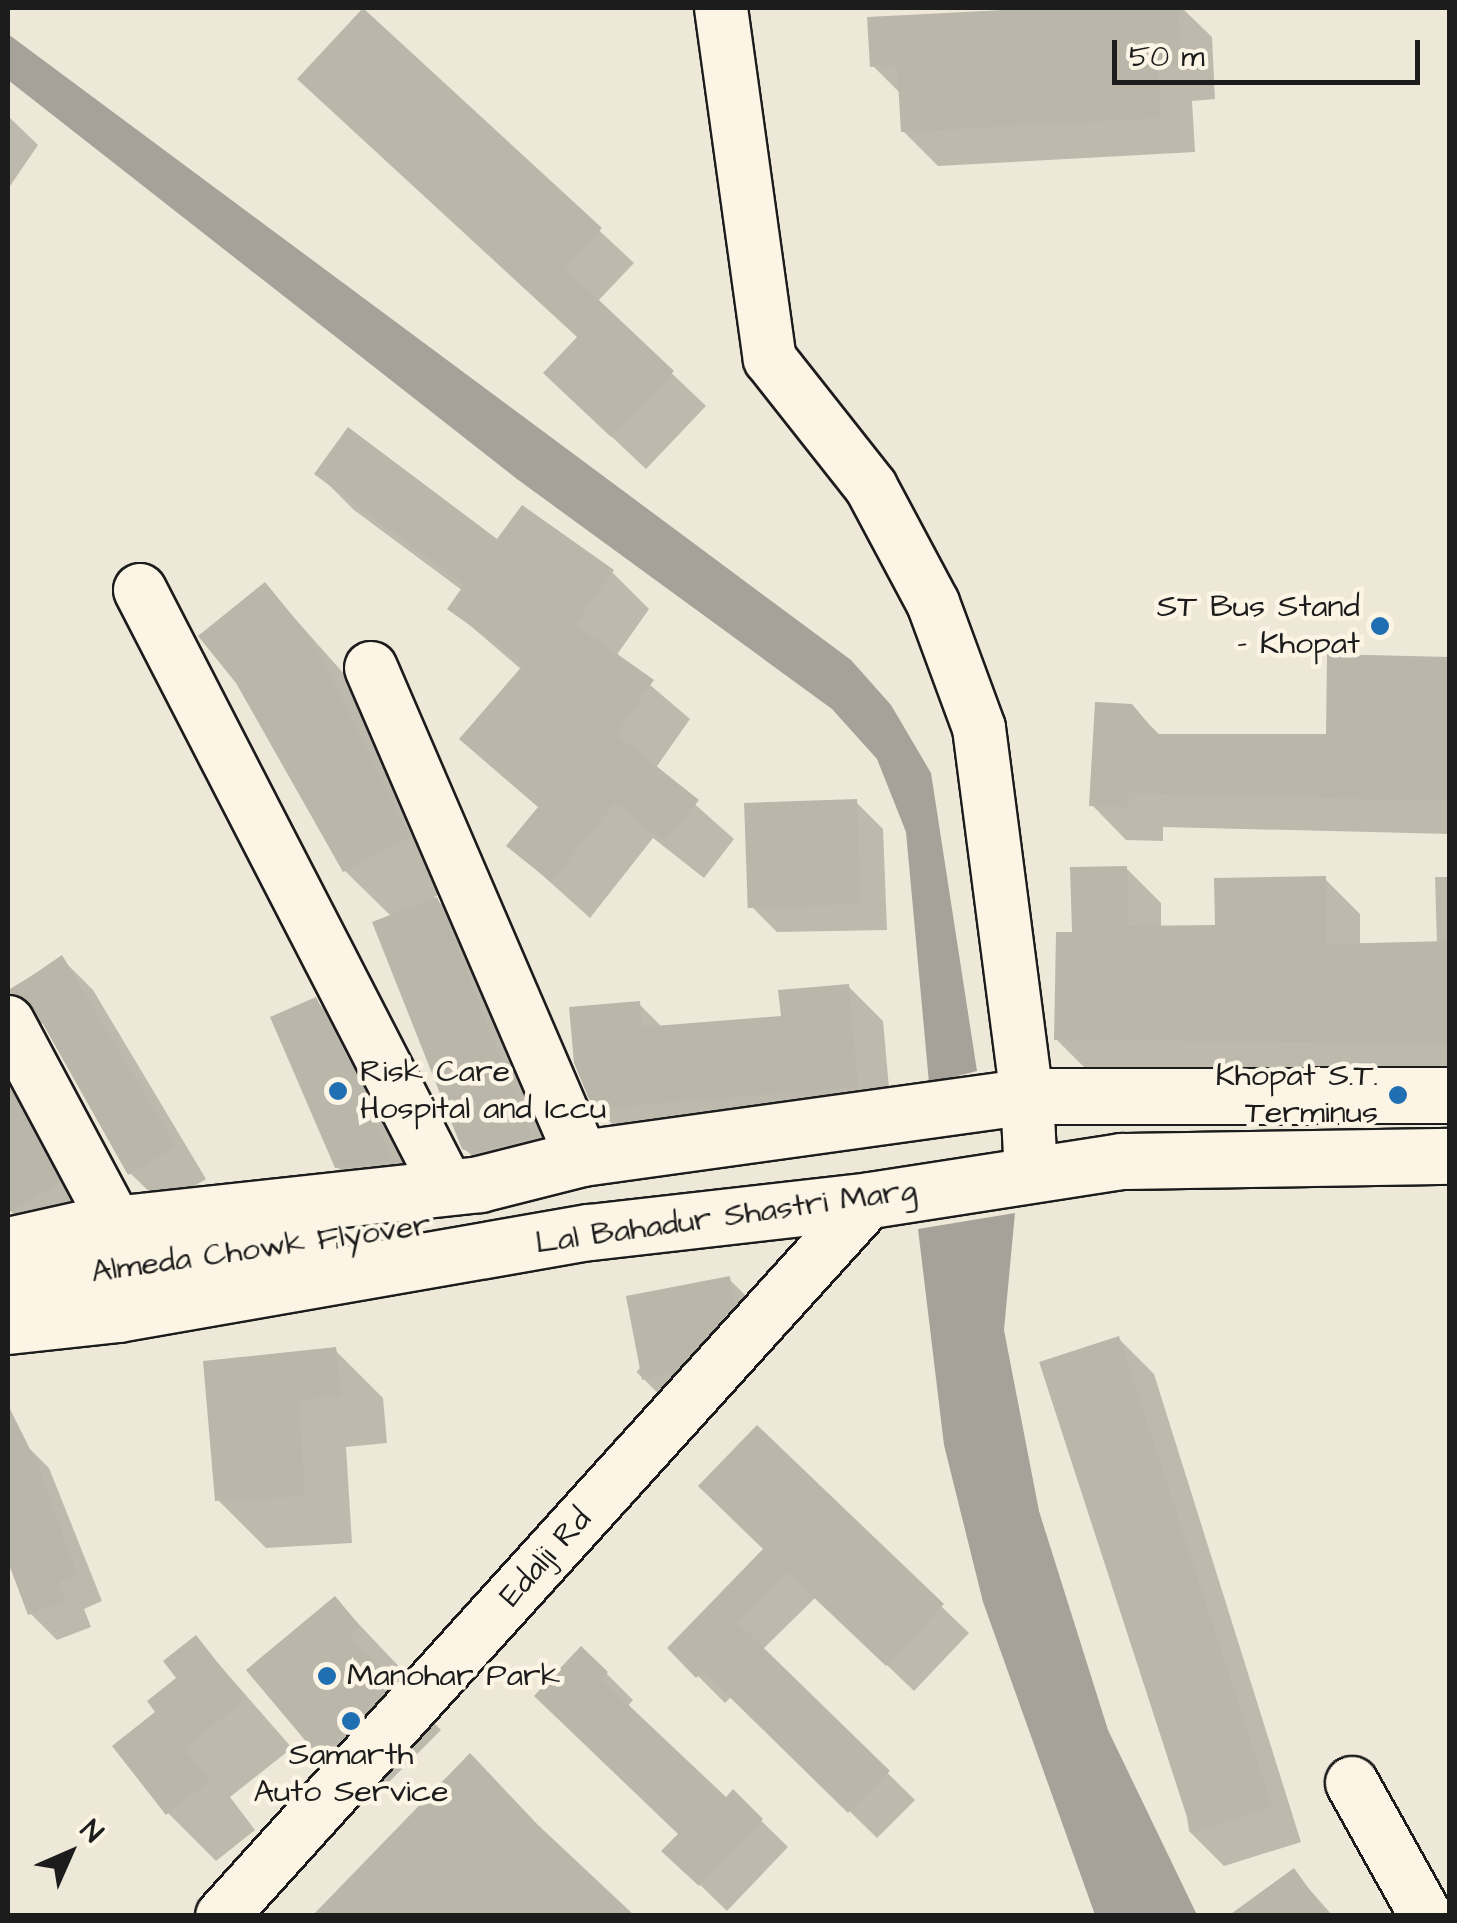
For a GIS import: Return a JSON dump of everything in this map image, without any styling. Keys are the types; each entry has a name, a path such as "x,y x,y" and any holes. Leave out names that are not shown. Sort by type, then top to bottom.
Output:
{"main road":[{"path":"8,1244 116,1224 448,1188 582,1158 1027,1096 1450,1095"},
{"name":"Lal Bahadur Shastri Marg","path":"8,1326 118,1314 590,1232 870,1200 1121,1161 1450,1156"},
{"name":"Almeda Chowk Flyover","path":"8,1295 86,1272 387,1238 514,1206 582,1158"},
{"path":"514,1206 590,1232"}],"street":[{"path":"720,8 770,360 872,488 933,604 979,728 1027,1096 1031,1176"},
{"path":"140,590 448,1188"},
{"path":"372,668 582,1158"},
{"path":"8,1022 116,1224"},
{"name":"Edalji Rd","path":"222,1916 870,1200"},
{"path":"1352,1784 1426,1916"}],"shaded area":[{"path":"8,34 851,660 891,705 931,773 977,1071 929,1083 906,832 877,759 832,709 517,479 8,80"},
{"path":"1015,1213 1004,1330 1039,1511 1108,1730 1197,1915 1095,1915 983,1602 944,1445 918,1229"}],"building":[{"path":"363,8 602,228 565,268 674,371 611,437 543,373 577,337 297,79"},
{"path":"1043,8 1178,8 1181,65 1158,67 1161,118 901,132 897,65 870,67 867,17"},
{"path":"348,427 497,539 522,505 614,570 575,624 654,680 616,734 699,800 665,842 615,803 551,882 506,846 538,807 459,739 524,664 447,609 464,585 314,474"},
{"path":"265,582 314,642 410,837 343,872 236,683 198,636"},
{"path":"1327,654 1450,657 1450,801 1129,793 1129,807 1089,806 1095,702 1132,704 1157,734 1326,734"},
{"path":"857,799 861,904 748,908 744,803"},
{"path":"1127,866 1128,926 1215,925 1214,878 1326,876 1327,944 1450,941 1450,1043 1054,1040 1056,932 1072,932 1070,867"},
{"path":"437,897 532,1137 473,1153 462,1149 372,922"},
{"path":"62,955 176,1146 128,1175 34,1008 8,992"},
{"path":"849,984 858,1087 593,1109 574,1063 569,1007 640,1001 642,1027 781,1016 778,990"},
{"path":"316,997 359,1081 393,1161 335,1168 270,1017"},
{"path":"8,1085 60,1183 8,1213"},
{"path":"730,1276 734,1305 674,1372 642,1380 626,1296"},
{"path":"1119,1336 1272,1807 1192,1833 1039,1362"},
{"path":"336,1347 341,1395 299,1400 305,1496 215,1501 203,1361"},
{"path":"8,1405 38,1465 77,1574 59,1582 66,1601 28,1615 8,1562"},
{"path":"757,1425 944,1604 886,1666 787,1572 737,1622 890,1771 848,1813 703,1671 696,1678 667,1648 763,1549 698,1486"},
{"name":"Manohar Park","path":"335,1596 360,1626 350,1637 395,1680 319,1757 246,1670"},
{"path":"196,1635 246,1699 184,1748 209,1781 166,1815 112,1746 155,1712 147,1701 176,1678 163,1661"},
{"path":"581,1646 608,1672 602,1680 726,1797 733,1789 763,1819 699,1886 661,1851 678,1834 534,1696"},
{"path":"470,1753 537,1824 635,1916 312,1916"},
{"path":"1294,1868 1328,1916 1228,1916"}],"place":[{"name":"ST Bus Stand - Khopat","path":"1380,626"},
{"name":"Risk Care Hospital and Iccu","path":"338,1091"},
{"name":"Khopat S.T. Terminus","path":"1398,1095"},
{"name":"Manohar Park","path":"327,1676"},
{"name":"Samarth Auto Service","path":"351,1721"}]}
